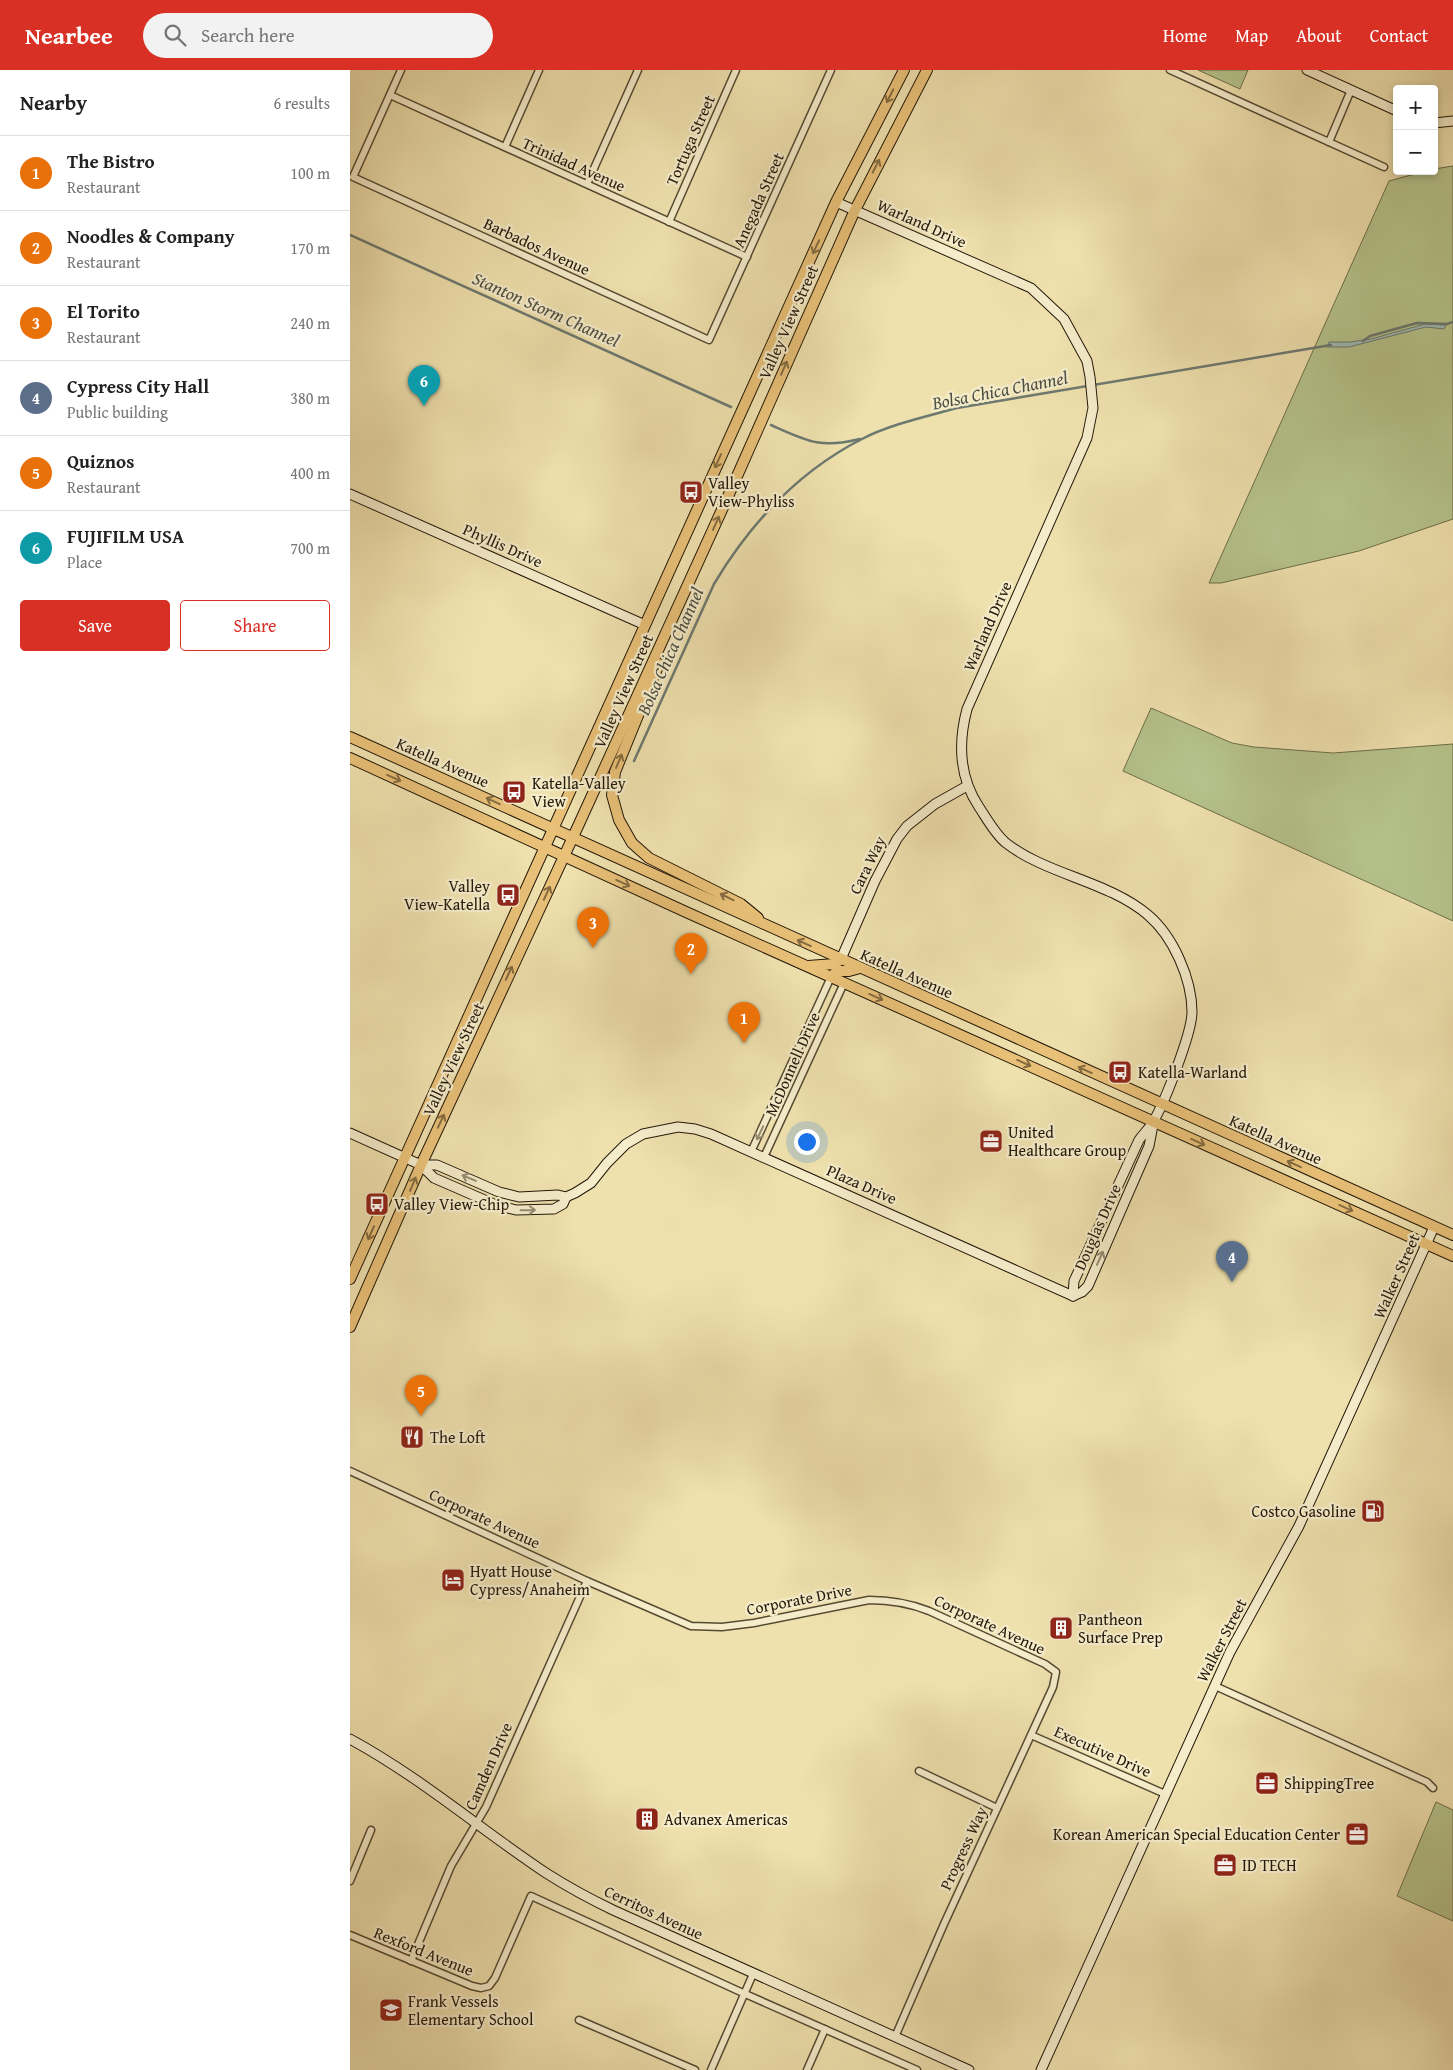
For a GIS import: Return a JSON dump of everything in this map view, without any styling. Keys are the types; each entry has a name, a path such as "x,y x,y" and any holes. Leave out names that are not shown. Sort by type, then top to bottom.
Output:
{"main road":[{"name":"Valley View Street","path":"350,1279 836,202 904,70"},
{"name":"Valley View Street","path":"350,1327 421,1165 662,643 855,210 927,70"},
{"path":"662,643 661,660 615,772 612,795 619,820 632,843 649,858 741,904 766,926"},
{"name":"Katella Avenue","path":"350,737 1453,1235"},
{"path":"350,758 844,983 1453,1256"},
{"path":"807,966 835,964 841,960"},
{"path":"831,977 838,971 860,968"}],"street":[{"path":"390,95 401,70"},
{"path":"505,147 539,70"},
{"path":"587,184 638,70"},
{"name":"Tortuga Street","path":"669,222 736,70"},
{"name":"Anegada Street","path":"709,340 831,70"},
{"path":"1170,70 1384,167"},
{"path":"1306,70 1393,109"},
{"path":"1329,142 1351,90"},
{"name":"Trinidad Avenue","path":"390,95 747,257"},
{"name":"Barbados Avenue","path":"390,95 353,177 709,340"},
{"path":"1438,123 1453,121"},
{"name":"Warland Drive","path":"836,202 1031,288 1064,319 1087,361 1092,391 1092,418 1087,438 967,709 960,741 967,786 996,831 1006,842 1023,853 1128,902 1148,915 1162,930 1182,964 1192,1013 1186,1042 1161,1104"},
{"name":"Phyllis Drive","path":"350,494 645,625"},
{"name":"Cara Way","path":"841,960 875,882 897,839 913,821 935,804 967,786"},
{"name":"McDonnell Drive","path":"752,1152 831,977"},
{"name":"McDonnell Drive","path":"764,1157 844,983"},
{"name":"Douglas Drive","path":"1153,1122 1149,1146 1088,1286 1082,1292 1073,1296 1074,1281 1139,1140 1153,1122 1161,1104"},
{"name":"Plaza Drive","path":"421,1165 434,1178 496,1205 516,1210 554,1209 563,1204 566,1197 575,1194 591,1183 626,1144 644,1134 662,1129 678,1127 695,1129 764,1157 1073,1296"},
{"path":"350,1133 421,1165 437,1165 499,1192 519,1197 558,1195 566,1197"},
{"name":"Walker Street","path":"1041,2070 1230,1652 1299,1526 1434,1226"},
{"name":"Corporate Avenue","path":"350,1471 588,1581 691,1626"},
{"name":"Camden Drive","path":"411,1961 451,1866 477,1824 588,1581"},
{"name":"Corporate Drive","path":"691,1626 722,1627 754,1623 869,1600 889,1600 912,1604"},
{"name":"Corporate Avenue","path":"912,1604 1037,1660 1056,1672"},
{"name":"Progress Way","path":"895,2037 1053,1687 1056,1672"},
{"path":"1215,1686 1427,1782 1434,1788"},
{"name":"Executive Drive","path":"1031,1734 1165,1794"},
{"name":"Cerritos Avenue","path":"350,1739 379,1755 418,1781 524,1858 575,1891 753,1974 969,2070"},
{"path":"919,1771 997,1808"},
{"path":"350,1881 371,1830"},
{"name":"Rexford Avenue","path":"350,1935 472,1986 481,1988 489,1986 495,1978 532,1896 743,1993"},
{"path":"712,2070 743,1993 753,1974"},
{"path":"743,1993 914,2069"},
{"path":"579,2020 696,2070"},
{"path":"807,2070 825,2029"}],"green space":[{"path":"1198,70 1248,70 1240,89"},
{"path":"1453,166 1453,519 1359,551 1221,583 1209,583 1389,181 1411,175 1438,175 1438,168"},
{"path":"1151,708 1232,743 1254,747 1333,753 1453,744 1453,921 1123,771"},
{"path":"1436,1802 1453,1810 1453,1921 1397,1896"}],"water":[{"path":"1425,324 1446,325 1444,329 1426,327 1349,347 1327,347 1329,342 1371,339"}],"waterway":[{"name":"Stanton Storm Channel","path":"350,235 731,407"},
{"name":"Bolsa Chica Channel","path":"1363,341 1370,336 1417,323 1447,324 1453,322"},
{"name":"Bolsa Chica Channel","path":"634,761 714,584 728,562 760,520 778,501 797,483 839,452 884,429 957,408 1331,345"},
{"name":"Stanton Storm Channel","path":"771,425 814,442 834,443 860,439"}],"place":[{"name":"FUJIFILM USA","path":"424,406"},
{"name":"Valley View-Phyliss","path":"691,492"},
{"name":"Katella-Valley View","path":"514,792"},
{"name":"Valley View-Katella","path":"508,895"},
{"name":"El Torito","path":"593,948"},
{"name":"Noodles & Company","path":"691,974"},
{"name":"The Bistro","path":"744,1043"},
{"name":"Katella-Warland","path":"1120,1072"},
{"name":"United Healthcare Group","path":"991,1141"},
{"name":"Valley View-Chip","path":"377,1204"},
{"name":"Cypress City Hall","path":"1232,1282"},
{"name":"Quiznos","path":"421,1416"},
{"name":"The Loft","path":"412,1437"},
{"name":"Costco Gasoline","path":"1373,1511"},
{"name":"Hyatt House Cypress/Anaheim","path":"453,1580"},
{"name":"Pantheon Surface Prep","path":"1061,1628"},
{"name":"ShippingTree","path":"1267,1783"},
{"name":"Advanex Americas","path":"647,1819"},
{"name":"Korean American Special Education Center","path":"1357,1834"},
{"name":"ID TECH","path":"1225,1865"},
{"name":"Frank Vessels Elementary School","path":"391,2010"}]}
